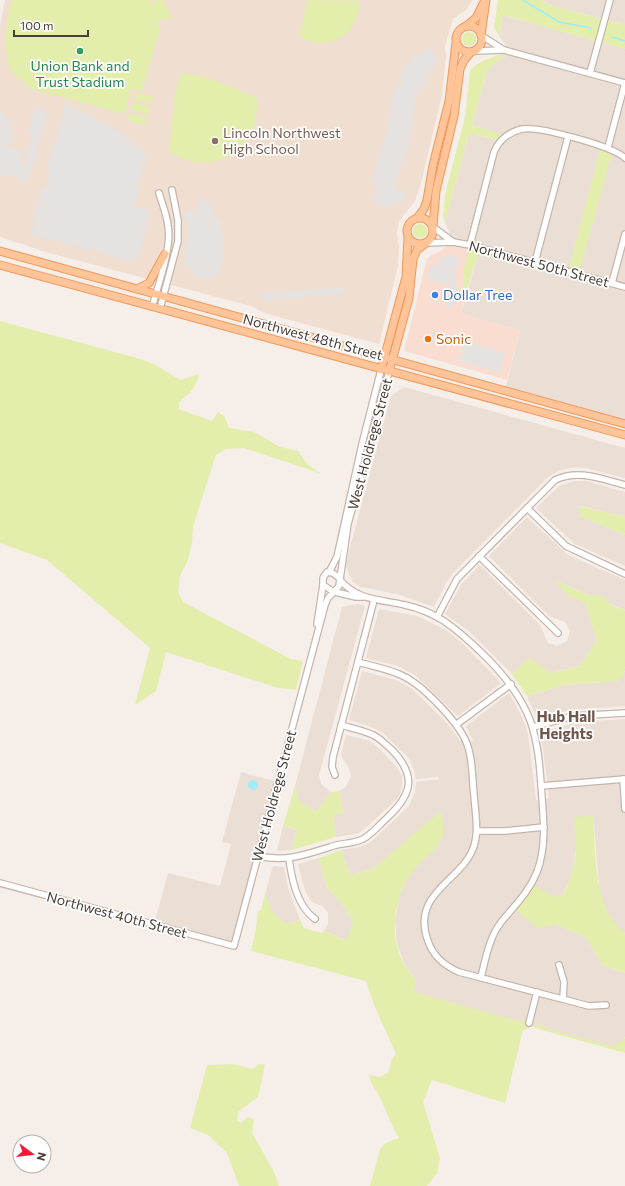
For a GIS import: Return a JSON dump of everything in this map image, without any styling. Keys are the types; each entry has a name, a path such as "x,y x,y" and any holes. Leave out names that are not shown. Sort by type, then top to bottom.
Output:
{"main road":[{"path":"417,218 424,209 427,200 433,165 449,101 457,34 476,18 485,0"},
{"path":"433,226 424,218 413,219 407,226 408,237 413,243 426,243 432,236 433,226 436,191 454,116 460,68 464,60 480,46 485,0"},
{"path":"466,26 477,28 482,36"},
{"path":"456,43 464,51 473,52"},
{"name":"West Holdrege Street","path":"381,370 406,276 408,237"},
{"name":"West Holdrege Street","path":"389,372 410,293 413,259 416,250 426,243"},
{"name":"Northwest 48th Street","path":"0,251 625,424"},
{"path":"137,289 149,283 165,254"},
{"name":"Northwest 48th Street","path":"0,265 381,370 625,435"}],"street":[{"path":"590,73 610,0"},
{"path":"482,36 504,50 625,83 608,147"},
{"path":"473,52 504,50"},
{"path":"470,245 494,152 501,141 512,132 534,128 608,147 625,158"},
{"path":"535,262 568,137"},
{"path":"160,309 179,236 178,220 172,190"},
{"path":"152,307 165,254 168,226 159,193"},
{"name":"Northwest 50th Street","path":"433,226 453,242"},
{"path":"612,283 625,234"},
{"name":"Northwest 50th Street","path":"426,243 453,242 470,245 625,287"},
{"name":"West Holdrege Street","path":"329,572 337,557 362,444 381,370"},
{"name":"West Holdrege Street","path":"340,579 348,524 389,372"},
{"path":"437,617 457,579 552,482 568,475 587,475 625,485"},
{"path":"526,508 566,546 625,574"},
{"path":"479,556 558,633"},
{"path":"364,597 356,598 334,592 323,585 324,576 329,572 335,574 351,591 364,597 410,606 437,617 465,637 511,684 526,708 533,727 537,744 541,786 544,826 543,851 536,874 525,894 495,932 481,978"},
{"path":"334,592 339,586 340,579"},
{"name":"West Holdrege Street","path":"313,646 323,585"},
{"name":"West Holdrege Street","path":"234,946 313,646 326,600 334,592"},
{"path":"335,775 332,767 333,757 374,600"},
{"path":"358,662 396,673 411,680 457,724 465,737 470,752 477,831 474,846 469,857 437,891 427,908 425,928 430,947 440,960 452,968 481,978 589,1006 606,1005"},
{"path":"457,724 511,684"},
{"path":"533,727 573,716 625,713"},
{"path":"258,856 288,859 362,839 398,807 405,797 409,778 405,765 400,759 375,736 341,725"},
{"path":"541,786 624,779 625,809"},
{"path":"477,831 505,831 544,826"},
{"path":"288,859 291,875 300,899 309,915 315,919"},
{"name":"Northwest 40th Street","path":"0,882 234,946"},
{"path":"559,965 564,982 563,999"},
{"path":"529,1023 536,992"}],"shaded area":[{"name":"Lincoln Northwest High School","path":"5,0 473,0 466,10 453,19 445,46 446,57 442,95 420,187 415,201 399,221 397,234 399,247 398,266 379,344 264,313 251,306 49,253 0,237 0,26"},
{"path":"541,0 625,0 625,25 550,5"},
{"path":"503,15 625,49 625,424 505,391 520,330 461,314 478,254 536,270 538,263 453,242 445,222 469,133 501,141 505,136 472,125 488,69 510,51 499,36"},
{"path":"427,46 434,52 433,55 439,61 426,79 428,84 425,88 421,88 416,98 409,146 396,182 396,189 398,191 401,189 406,192 406,199 387,209 383,204 377,206 372,191 376,191 376,185 372,184 375,168 380,168 376,166 386,135 393,94 396,85 400,86 402,81 398,79 413,56 417,58"},
{"path":"65,103 114,128 146,153 134,206 151,211 139,258 134,257 132,262 96,252 96,248 93,247 92,251 52,240 52,236 50,240 31,235 34,225 36,224 33,221 42,188 46,189 50,173 46,171 54,144 58,143 55,141 62,115 66,115 62,111"},
{"path":"35,108 48,111 29,181 0,174 0,110 12,124 9,126 11,130 14,131 10,145 6,145 14,147 23,153 20,162 24,163 32,134 28,133"},
{"path":"205,197 211,204 217,219 221,221 224,239 222,272 212,277 211,281 194,276 194,272 189,267 184,266 185,242 188,241 187,220 183,217 190,209 193,212 198,207 198,202"},
{"path":"453,242 470,245 463,275 465,296 461,313 520,330 507,380 404,351 427,259"},
{"path":"448,254 459,257 455,272 457,296 454,305 451,308 445,306 451,286 427,279 431,264 438,266 440,257 447,257"},
{"path":"343,287 344,294 312,297 308,294 303,294 303,298 266,301 261,297 261,293"},
{"path":"464,341 484,347 483,351 486,347 505,353 500,372 457,361 463,352 461,350"},
{"path":"404,387 625,448 625,478 586,468 576,467 560,470 548,477 453,573 446,583 434,607 397,594 361,587 353,582 346,566 349,551 391,396"},
{"path":"574,481 586,481 625,492 625,517 581,506 580,516 625,535 625,566 575,544 536,508 559,486"},
{"path":"527,517 568,555 625,580 625,610 556,581 570,597 585,602 597,640 580,666 551,673 529,658 512,674 470,632 445,614 461,585 480,565 540,625 548,643 557,646 567,641 570,631 565,622 549,616 489,556"},
{"path":"357,604 365,606 319,775 321,784 331,792 316,812 299,801 295,786 342,607"},
{"path":"379,609 417,616 446,630 463,644 501,683 458,716 415,675 398,666 366,658"},
{"path":"362,671 396,680 411,688 447,723 460,741 473,741 466,726 509,693 522,717 528,734 536,800 549,798 541,732 579,722 625,719 625,933 617,927 606,910 600,895 593,815 577,839 573,870 561,900 555,924 586,937 602,965 625,973 625,1037 620,1043 618,1050 413,994 416,981 404,963 397,944 395,921 400,893 413,870 439,844 443,834 441,812 373,869 350,875 341,850 360,847 371,842 409,806 415,792 416,782 439,779 439,777 416,779 409,758 382,732 349,720"},
{"path":"625,671 625,706 572,710 537,719 527,696 564,685 619,681"},
{"path":"346,735 368,740 380,749 397,768 402,776 402,784 400,794 395,801 359,833 336,837 333,814 343,812 339,791 345,788 351,777 350,770 341,755"},
{"path":"241,772 277,782 234,946 154,925 168,873 220,886 231,844 222,842"},
{"path":"283,826 297,830 292,850 277,851"},
{"path":"319,858 326,886 345,908 353,922 347,941 324,931 328,924 328,912 322,906 312,902 305,891 298,864"},
{"path":"273,866 284,867 288,888 300,920 276,926 265,894"}],"green space":[{"name":"Union Bank and Trust Stadium","path":"12,0 150,0 153,4 156,0 162,0 167,6 172,19 158,20 160,36 157,39 142,91 134,89 131,90 125,114 28,88 24,82 13,73 7,58 6,48 8,16"},
{"path":"308,0 359,1 358,13 348,32 340,38 330,42 320,43 309,41 299,36"},
{"path":"498,0 541,0 550,5 625,25 625,49 503,15 499,36 494,27"},
{"path":"469,32 474,34 476,39 474,44 469,46 464,44 462,39 464,34"},
{"path":"510,51 488,69 472,125 506,136 501,141 469,133 445,222 443,217 445,195 465,117 470,71 483,61"},
{"path":"185,73 209,78 258,98 256,119 250,135 238,149 223,159 204,163 195,162 169,152 174,99 180,76"},
{"path":"136,92 153,97 151,104 134,100"},
{"path":"133,102 150,107 148,115 131,110"},
{"path":"130,113 147,118 145,125 128,121"},
{"path":"601,146 613,149 579,274 568,271"},
{"path":"417,224 423,224 427,228 427,234 423,238 417,238 413,234 413,228"},
{"path":"470,245 539,263 537,270 478,254 465,296 463,272"},
{"path":"0,321 137,358 154,364 180,380 199,374 192,390 179,402 179,409 212,421 218,412 224,416 229,428 254,432 280,447 298,451 308,465 322,474 244,448 226,449 216,455 193,526 192,542 188,560 180,576 178,592 183,602 291,659 303,661 296,690 278,688 166,652 156,691 135,705 150,648 47,560 0,543"},
{"path":"580,506 625,517 625,535 580,516"},
{"path":"556,581 591,596 600,595 615,607 625,610 625,671 619,681 564,685 527,696 512,674 529,658 551,673 580,666 597,640 585,603 570,597 555,582"},
{"path":"295,786 299,801 316,812 331,792 339,791 343,812 333,815 336,837 292,850 297,830 283,826"},
{"path":"441,811 443,828 442,839 435,849 413,871 401,892 395,916 396,941 399,953 404,964 416,981 414,992 523,1021 529,1025 530,1028 523,1030 505,1103 432,1080 423,1102 440,1158 437,1173 427,1186 370,1186 380,1149 386,1143 399,1138 369,1075 379,1077 388,1073 392,1059 396,1054 374,1005 366,981 251,951 258,911 261,910 265,894 274,912 284,922 289,923 300,920 304,928 321,933 324,931 344,940 347,939 353,922 345,908 326,886 319,858 341,850 350,875 373,869"},
{"path":"593,815 596,862 601,894 606,909 614,922 625,933 625,973 602,965 586,937 555,924 539,929 514,908 531,884 555,897 564,894 575,861 576,846 574,827 576,824 576,817"},
{"path":"536,1023 548,1029 612,1046 621,1042 625,1037 625,1053 539,1029 536,1027"},
{"path":"233,1064 253,1069 259,1064 265,1065 258,1097 238,1112 237,1121 241,1123 248,1117 254,1120 252,1133 273,1170 279,1186 239,1186 227,1153 208,1135 190,1128 207,1065"}],"water":[{"path":"251,780 255,780 257,781 257,789 251,790 248,787 248,783"}],"waterway":[{"path":"523,0 559,22 591,28"},
{"path":"612,37 625,41"}],"place":[{"name":"Union Bank and Trust Stadium","path":"80,51"},
{"name":"Lincoln Northwest High School","path":"215,141"},
{"name":"Dollar Tree","path":"435,295"},
{"name":"Sonic","path":"428,339"}],"district":[{"name":"Hub Hall Heights","path":"566,726"}]}
